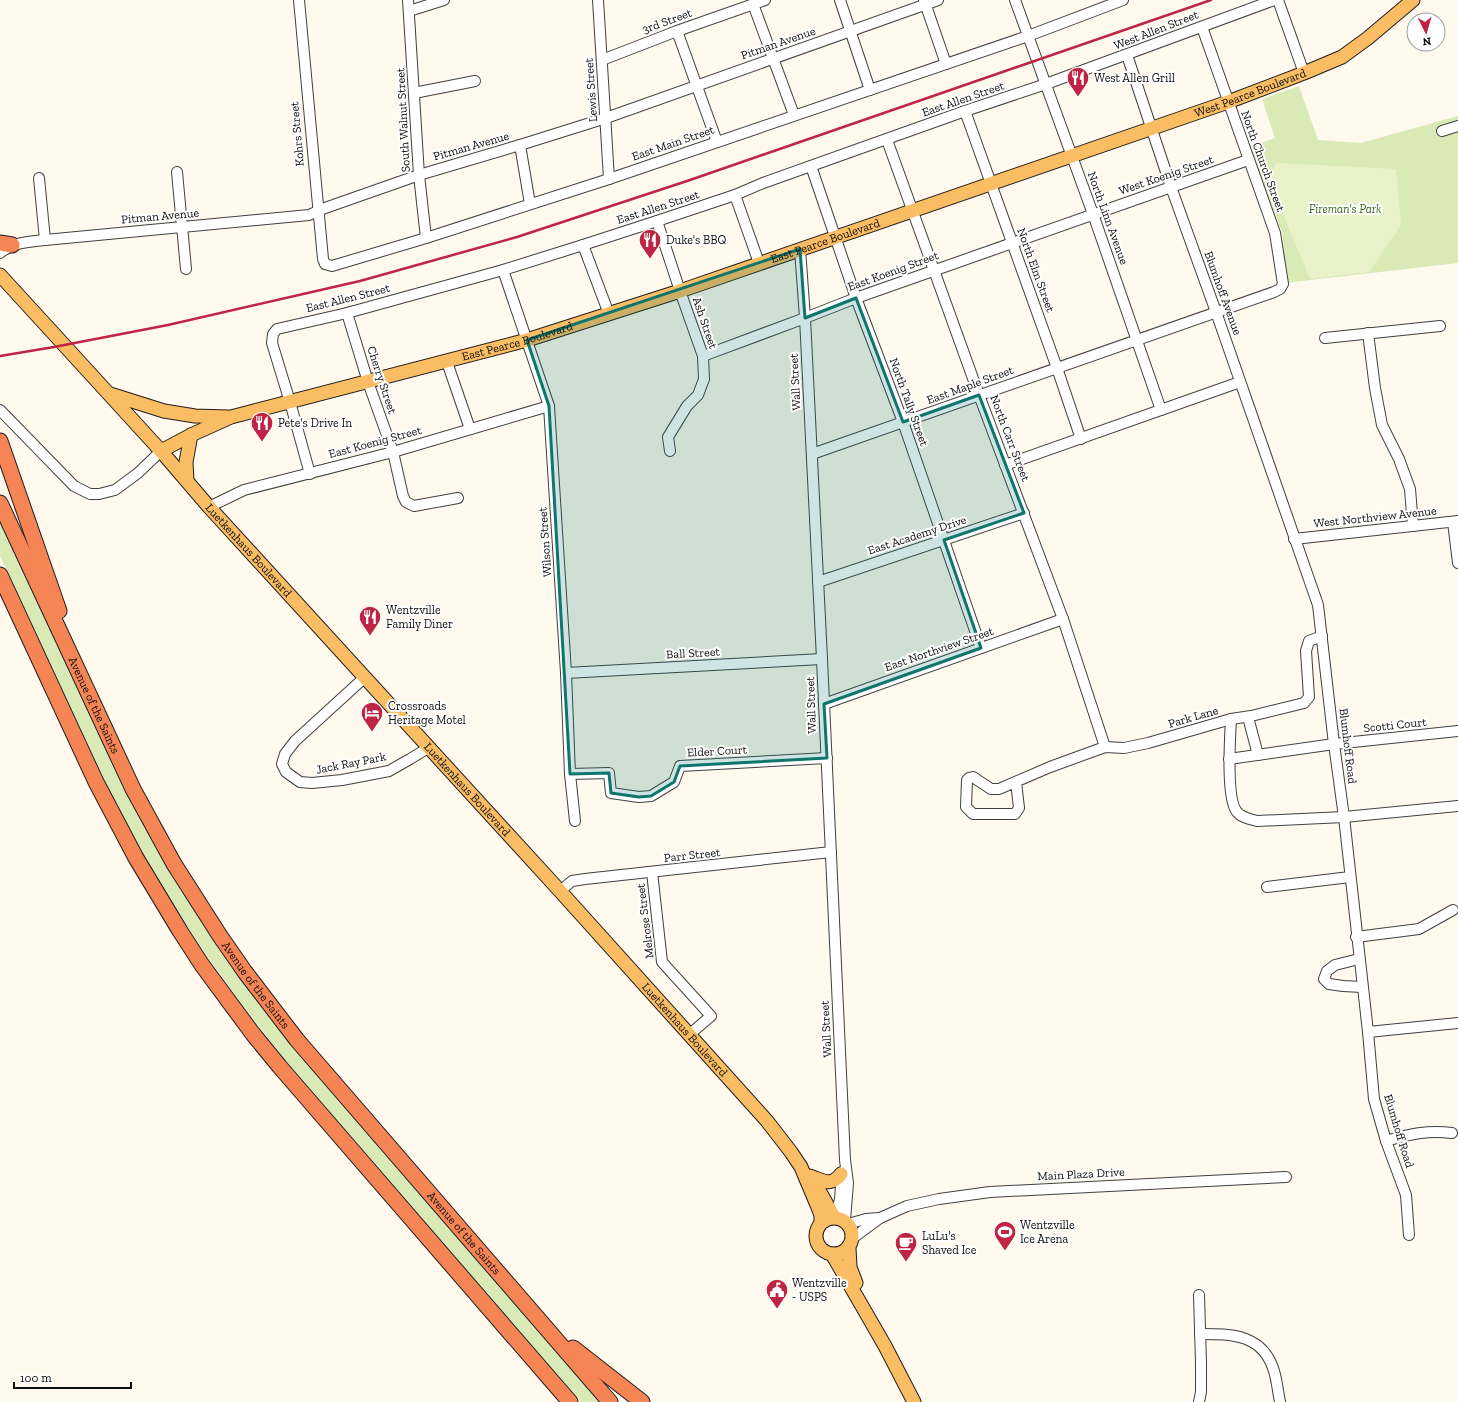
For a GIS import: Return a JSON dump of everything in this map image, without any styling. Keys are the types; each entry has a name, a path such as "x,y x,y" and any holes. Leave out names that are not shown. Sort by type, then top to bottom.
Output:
{"highway":[{"path":"0,441 92,702"},
{"name":"Avenue of the Saints","path":"0,502 92,702 153,827 196,900 244,972 324,1072 610,1402"},
{"path":"0,575 115,820 157,895 202,965 249,1028 285,1072 570,1402"},
{"path":"538,1319 593,1365 642,1402"},
{"path":"552,1381 564,1402"}],"main road":[{"name":"West Pearce Boulevard","path":"1072,156 1228,102 1342,57 1368,38 1413,0"},
{"name":"East Pearce Boulevard","path":"161,451 191,435 232,417 527,340 680,292 759,263 836,238 1072,156"},
{"name":"Luetkenhaus Boulevard","path":"0,275 75,358 110,394 208,507 560,890 690,1034 767,1121 806,1171 840,1219"},
{"path":"0,285 13,289"},
{"path":"110,394 164,411 195,416 232,417"},
{"path":"187,481 186,462 191,435"},
{"name":"Luetkenhaus Boulevard","path":"806,1171 821,1215 821,1222"},
{"path":"806,1171 826,1182 837,1180 841,1174"},
{"path":"851,1243 841,1253 832,1254 824,1251 818,1245 816,1237 817,1229 821,1222 827,1218 840,1219 852,1229 850,1267 885,1346"},
{"path":"832,1254 885,1346 914,1402"}],"street":[{"name":"Kohrs Street","path":"299,0 317,211 323,259 325,264"},
{"name":"South Walnut Street","path":"408,0 419,175 426,238"},
{"path":"409,11 444,0"},
{"name":"Lewis Street","path":"598,0 609,179"},
{"name":"3rd Street","path":"602,60 677,31 765,0"},
{"path":"840,0 870,90"},
{"name":"Pitman Avenue","path":"4,247 45,240 309,215 419,175 606,118 774,59 925,2 938,0"},
{"name":"North Linn Avenue","path":"1015,0 1093,214 1161,410"},
{"name":"East Main Street","path":"325,264 332,266 339,265 609,179 1028,36 1123,0"},
{"name":"West Allen Street","path":"1046,84 1127,56 1274,0"},
{"path":"1278,0 1304,73"},
{"path":"925,2 946,64"},
{"path":"753,4 794,115"},
{"name":"North Church Street","path":"1202,27 1275,233 1282,284"},
{"path":"677,31 717,142"},
{"name":"Blumhoff Avenue","path":"1127,56 1171,187 1216,312 1294,539"},
{"path":"414,93 475,81"},
{"name":"East Allen Street","path":"290,402 272,343 273,334 277,329 347,313 503,270 584,245 735,195 752,187 1046,84"},
{"name":"North Elm Street","path":"965,112 1081,439"},
{"path":"1442,131 1458,126"},
{"name":"North Carr Street","path":"887,140 979,395 1063,619 1105,747"},
{"path":"520,145 530,204"},
{"name":"West Koenig Street","path":"1093,214 1248,160"},
{"name":"North Tally Street","path":"811,166 856,298 904,422 981,648"},
{"path":"177,172 186,269"},
{"path":"39,178 45,240"},
{"path":"735,195 759,263"},
{"name":"East Koenig Street","path":"703,356 856,298 1093,214"},
{"name":"Ash Street","path":"657,221 703,356 704,379 698,395 687,406 668,437 670,451"},
{"path":"584,245 608,314"},
{"name":"Wall Street","path":"800,249 812,454 845,1160 848,1183 840,1219"},
{"name":"Wilson Street","path":"503,270 549,406 566,673 570,774 575,821"},
{"name":"East Maple Street","path":"812,454 1274,292 1282,284"},
{"name":"Cherry Street","path":"347,313 368,382 393,452 403,496 406,502 414,506 458,498"},
{"path":"1325,338 1440,326"},
{"path":"1368,333 1375,388 1382,425 1399,459 1410,489 1413,526"},
{"path":"447,362 470,429"},
{"path":"1005,465 1240,382"},
{"path":"290,402 310,474"},
{"name":"East Koenig Street","path":"208,507 244,490 393,452 549,406"},
{"name":"East Pearce Boulevard","path":"0,410 74,486 90,494 99,494 115,490 138,473 161,451"},
{"name":"East Academy Drive","path":"818,582 1024,513"},
{"path":"1456,522 1458,563"},
{"name":"West Northview Avenue","path":"1294,539 1456,522"},
{"name":"Blumhoff Road","path":"1294,539 1318,605 1344,817 1374,1099 1386,1141 1406,1195 1409,1235"},
{"name":"East Northview Street","path":"824,704 1063,619"},
{"name":"Park Lane","path":"1016,782 1019,808 1015,814 973,814 966,807 967,780 969,778 974,777 991,789 999,789 1050,767 1105,747 1124,748 1148,743 1231,719 1248,717 1304,703 1309,697 1306,651 1309,641 1322,636"},
{"name":"Ball Street","path":"566,673 822,659"},
{"name":"Jack Ray Park","path":"364,678 295,741 285,754 282,764 286,772 300,782 312,784 342,780 389,771 428,748"},
{"path":"1248,717 1258,754"},
{"path":"1231,719 1229,759 1233,805 1237,812 1247,819 1257,821 1344,817 1458,806"},
{"name":"Scotti Court","path":"1229,759 1334,744 1458,731"},
{"name":"Elder Court","path":"570,774 609,773 611,793 639,797 651,796 674,782 680,766 826,758"},
{"name":"Parr Street","path":"560,890 572,881 831,852"},
{"name":"Melrose Street","path":"652,872 662,962 711,1016 690,1034"},
{"path":"1267,887 1350,877"},
{"path":"1356,937 1419,930 1453,910"},
{"path":"1359,959 1336,966 1327,971 1324,979 1329,984 1362,987"},
{"path":"1368,1032 1458,1023"},
{"path":"1386,1141 1402,1136 1435,1131 1452,1133"},
{"name":"Wall Street","path":"840,1219 841,1174 845,1160"},
{"name":"Main Plaza Drive","path":"851,1243 880,1218 907,1206 939,1199 990,1192 1286,1177"},
{"name":"Main Plaza Drive","path":"840,1219 880,1218"},
{"path":"1199,1295 1201,1392 1199,1402"},
{"path":"1200,1334 1224,1334 1237,1336 1249,1340 1262,1350 1270,1362 1274,1372 1280,1402"}],"highlighted area":[{"path":"800,249 805,318 856,298 903,422 979,395 1024,513 944,540 981,648 824,704 827,758 680,766 674,782 651,796 639,797 611,793 609,773 570,774 549,406 527,340"}],"green space":[{"name":"Fireman's Park","path":"1299,86 1318,140 1361,143 1458,116 1458,263 1285,283 1282,232 1249,147 1275,138 1262,99"},
{"path":"1277,163 1396,169 1401,225 1369,272 1310,279 1268,178"},
{"path":"0,519 217,942 603,1402 581,1402 288,1063 209,958 155,876 109,790 0,556"}],"railway":[{"path":"0,356 168,325 360,281 517,237 690,180 1211,0"}],"place":[{"name":"West Allen Grill","path":"1078,98"},
{"name":"Duke's BBQ","path":"650,260"},
{"name":"Pete's Drive In","path":"262,442"},
{"name":"Wentzville Family Diner","path":"370,636"},
{"name":"Crossroads Heritage Motel","path":"372,732"},
{"name":"Wentzville Ice Arena","path":"1005,1252"},
{"name":"LuLu's Shaved Ice","path":"906,1262"},
{"name":"Wentzville - USPS","path":"777,1310"}]}
